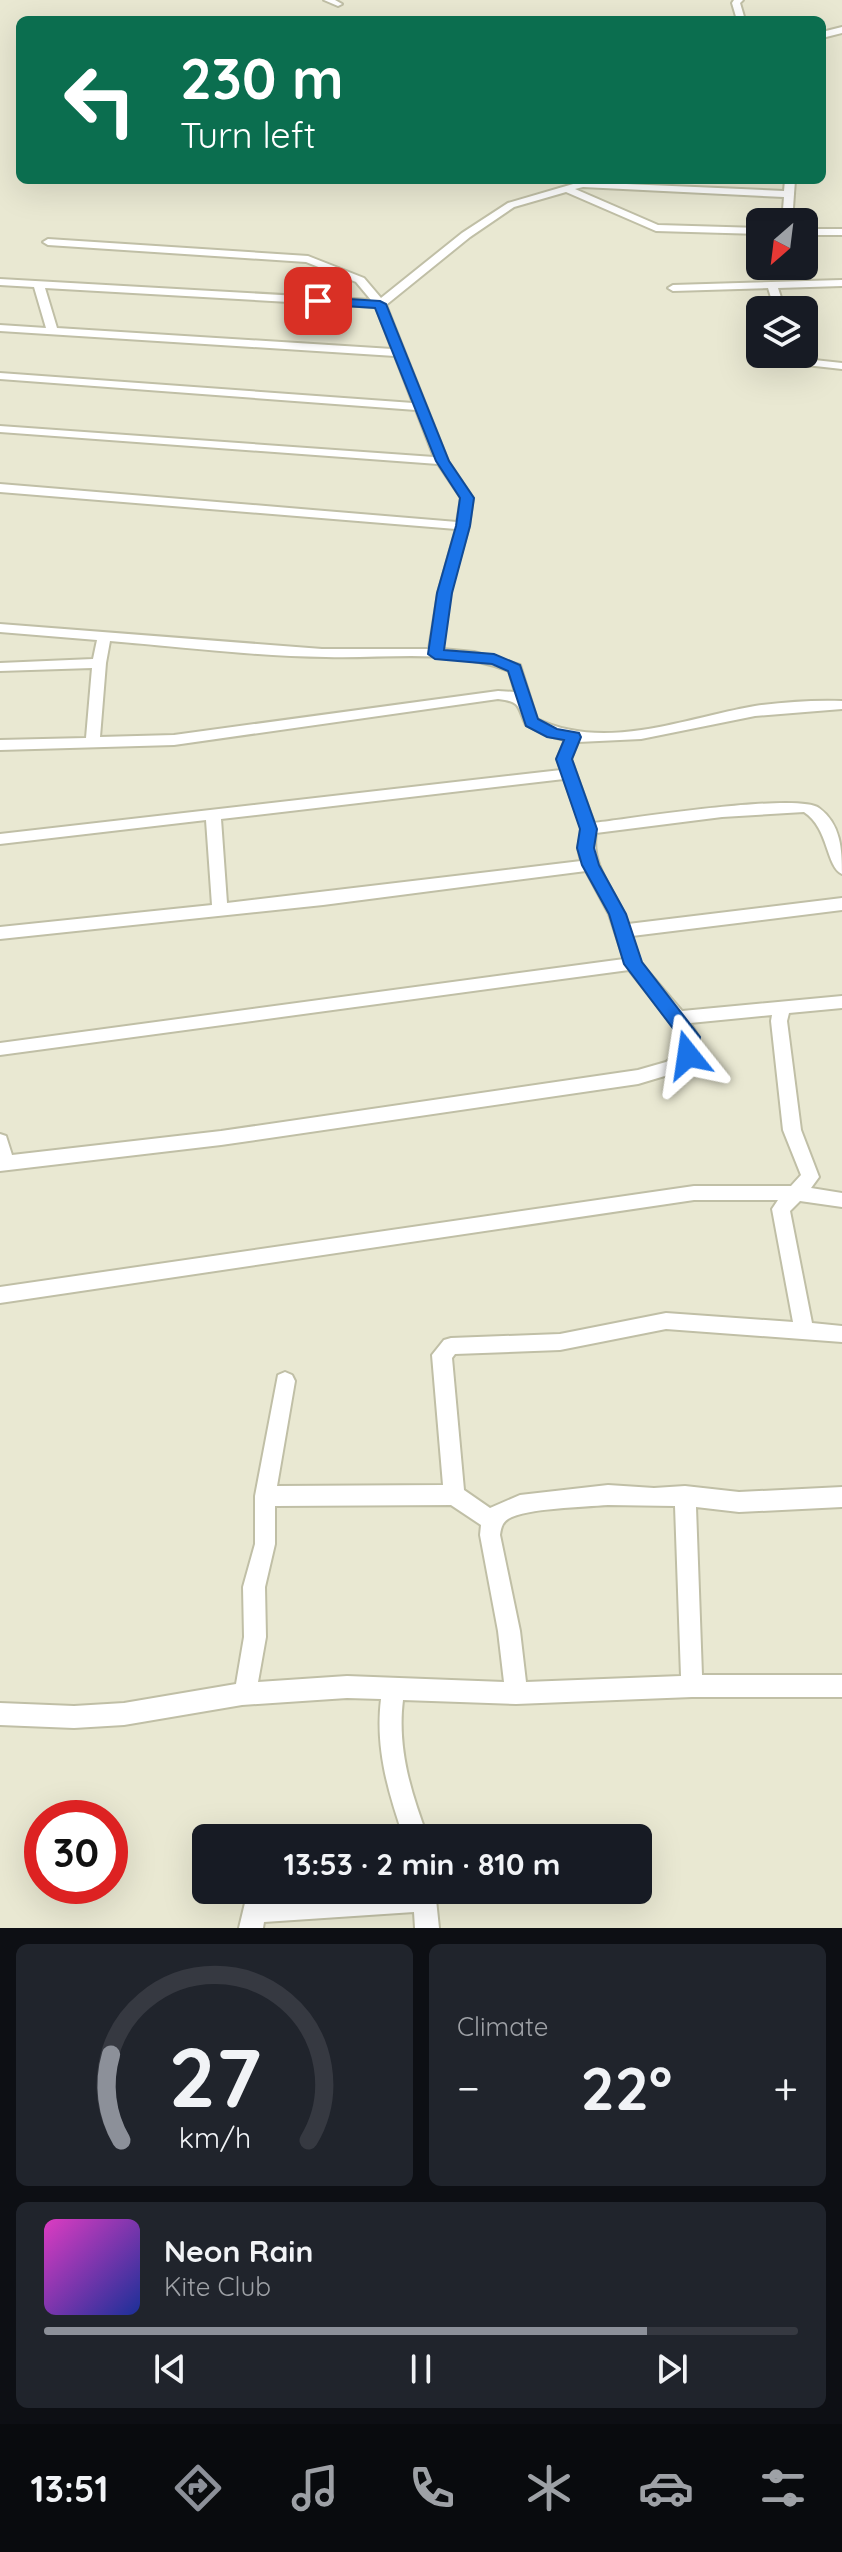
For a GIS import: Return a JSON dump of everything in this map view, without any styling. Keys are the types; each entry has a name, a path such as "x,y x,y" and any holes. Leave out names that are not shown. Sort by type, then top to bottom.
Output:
{"street":[{"path":"328,0 338,4"},
{"path":"0,282 380,304 466,235 511,205 583,184 790,194"},
{"path":"788,208 790,184"},
{"path":"569,190 656,228 746,231"},
{"path":"818,232 842,232"},
{"path":"48,242 308,259 360,280 380,304 442,461 467,498 463,526 444,593 435,654"},
{"path":"673,288 842,283"},
{"path":"39,285 52,331"},
{"path":"772,286 775,296"},
{"path":"0,328 398,353"},
{"path":"818,365 842,366"},
{"path":"0,376 420,407"},
{"path":"0,429 442,461"},
{"path":"0,488 463,526"},
{"path":"0,628 325,653 435,654 494,659 506,663 518,674 527,715 539,728 573,737 627,736 757,711 842,705"},
{"path":"93,742 104,638"},
{"path":"0,667 99,663"},
{"path":"0,745 174,740 498,695 517,697 524,702"},
{"path":"0,1141 2,1163 221,1138 638,1077 672,1067 688,1055 691,1037 633,964 617,914 590,865 586,848 589,829 564,759 573,737"},
{"path":"0,839 568,774"},
{"path":"589,829 722,812 806,807 818,811 825,821 842,869"},
{"path":"213,813 220,909"},
{"path":"0,933 590,865"},
{"path":"622,931 842,904"},
{"path":"0,1049 633,964"},
{"path":"678,1018 842,1002"},
{"path":"782,1009 779,1021 792,1130 810,1177 781,1209 804,1332"},
{"path":"0,1295 694,1193 797,1193 842,1200"},
{"path":"454,1495 442,1355 451,1346 560,1342 666,1321 842,1334"},
{"path":"245,1694 255,1637 254,1587 265,1544 265,1496 285,1381"},
{"path":"265,1496 454,1495 492,1521"},
{"path":"516,1693 509,1631 490,1535 492,1521 499,1513 520,1505 608,1495 654,1498 685,1496 739,1502 842,1497"},
{"path":"685,1496 692,1686"},
{"path":"0,1714 74,1717 124,1714 245,1694 347,1687 516,1693 692,1686 842,1686"},
{"path":"393,1689 388,1719 394,1776 411,1824"},
{"path":"251,1928 253,1911 328,1904"},
{"path":"425,1904 427,1928"}],"shaded area":[{"path":"0,0 842,0 842,1928 0,1928"}],"route":[{"path":"318,301 380,304 442,461 467,498 463,526 444,593 435,654 494,659 515,668 531,722 553,733 573,737 564,759 589,829 586,848 590,865 617,914 633,964 691,1037 688,1055"}]}
